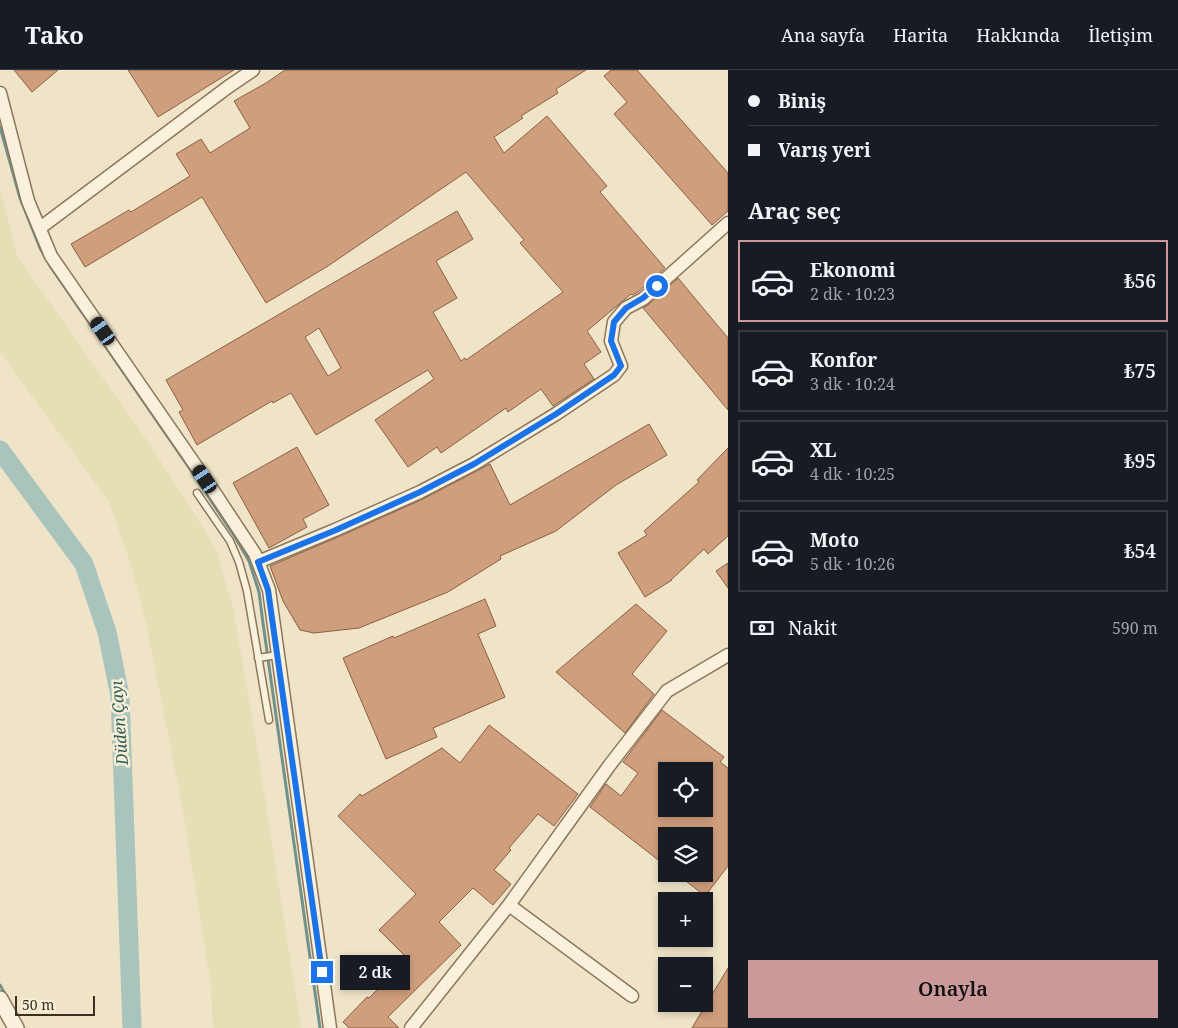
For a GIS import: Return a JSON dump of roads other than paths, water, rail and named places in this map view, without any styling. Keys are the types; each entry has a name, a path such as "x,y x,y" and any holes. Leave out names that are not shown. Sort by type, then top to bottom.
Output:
{"street":[{"path":"40,228 253,70"},
{"path":"0,93 28,201 51,256 255,554 268,590 330,1028"},
{"path":"258,562 336,530 420,492 474,464 556,414 614,375 621,366 611,341 614,322 626,308 643,298 728,223"},
{"path":"411,1028 509,905 609,766 667,692 728,655"},
{"path":"509,905 632,996"},
{"path":"0,999 16,1028"}],"lane":[{"path":"197,493 230,541 239,562 261,657 269,720"},
{"path":"261,657 277,655"}],"waterway":[{"path":"0,127 20,198 40,248 50,266 194,475 249,561 259,592 320,1028"},
{"name":"Düden Çayı","path":"0,450 84,564 107,632 120,696 132,1028"},
{"path":"0,985 5,994"}]}
